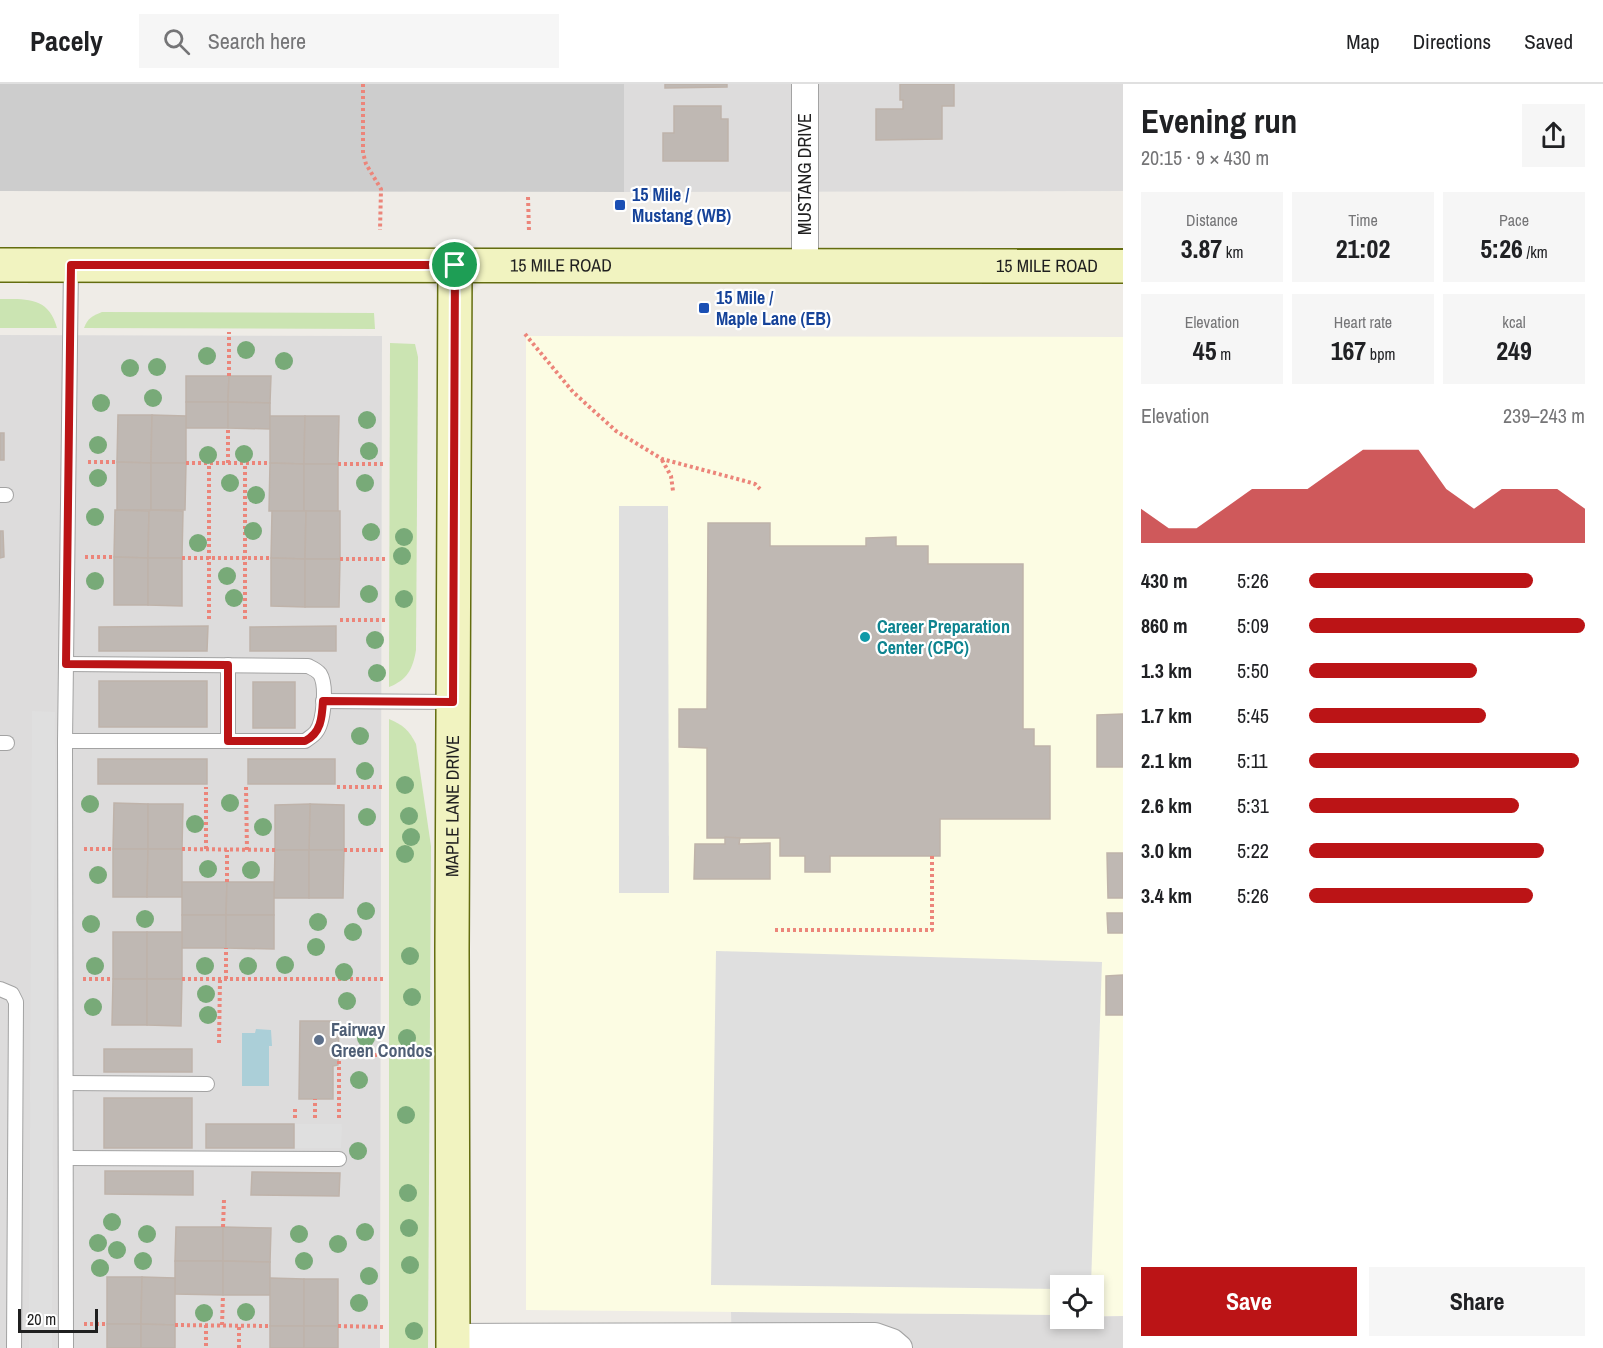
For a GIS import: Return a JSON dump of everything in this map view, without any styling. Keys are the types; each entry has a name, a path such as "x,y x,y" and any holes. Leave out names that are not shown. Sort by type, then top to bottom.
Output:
{"main road":[{"name":"15 MILE ROAD","path":"0,265 1123,266"},
{"name":"MAPLE LANE DRIVE","path":"453,1343 455,265"}],"street":[{"name":"MUSTANG DRIVE","path":"805,84 805,265"},
{"path":"453,1343 875,1336 892,1342 899,1348"}],"lane":[{"path":"66,1348 65,741 71,265"},
{"path":"65,741 305,741 318,730 323,701 320,674 308,666 66,664"},
{"path":"228,665 228,741"},
{"path":"323,701 453,702"},
{"path":"0,989 12,994 16,1002 7,1252 14,1348"},
{"path":"66,1083 207,1084"},
{"path":"66,1158 339,1159"}],"path":[{"path":"363,84 363,153 381,189 380,230"},
{"path":"528,197 529,231"},
{"path":"229,332 229,376"},
{"path":"525,334 573,392 592,412 616,431 662,459 755,484 760,489"},
{"path":"228,428 228,463"},
{"path":"662,459 671,476 674,491"},
{"path":"83,462 117,462"},
{"path":"209,463 209,619"},
{"path":"244,619 245,463"},
{"path":"186,464 270,463"},
{"path":"338,464 386,464"},
{"path":"82,557 114,557"},
{"path":"182,558 271,558"},
{"path":"340,559 386,559"},
{"path":"340,620 386,620"},
{"path":"206,850 207,787"},
{"path":"246,787 247,850"},
{"path":"338,787 385,787"},
{"path":"81,849 113,849"},
{"path":"182,849 274,850"},
{"path":"227,849 227,882"},
{"path":"344,850 385,850"},
{"path":"775,930 932,930 932,856"},
{"path":"226,948 226,979"},
{"path":"82,978 113,979"},
{"path":"182,979 385,980"},
{"path":"219,1043 220,979"},
{"path":"339,1118 339,1055 385,1055"},
{"path":"315,1099 315,1118"},
{"path":"295,1108 295,1118"},
{"path":"223,1227 224,1200"},
{"path":"222,1325 223,1295"},
{"path":"81,1324 107,1324"},
{"path":"175,1325 270,1326"},
{"path":"206,1325 206,1348"},
{"path":"238,1348 239,1326"},
{"path":"338,1326 385,1327"}],"shaded area":[{"path":"0,84 624,84 624,192 0,191"},
{"path":"624,84 1123,84 1123,191 624,192"},
{"name":"Fairway Green Condos","path":"0,335 382,336 380,1348 0,1348"},
{"name":"Career Preparation Center (CPC)","path":"526,336 1123,337 1123,1316 1104,1316 1104,1275 1050,1275 1050,1315 526,1310"},
{"path":"619,506 668,506 669,893 619,893"},
{"path":"32,711 55,712 52,1348 29,1348"},
{"path":"716,951 1102,962 1091,1275 1050,1275 1050,1289 711,1285"},
{"path":"294,1124 342,1124 341,1148 294,1148"},
{"path":"731,1312 1050,1315 1050,1329 1104,1329 1104,1317 1123,1316 1123,1348 732,1348"}],"green space":[{"path":"0,299 28,300 43,305 49,310 57,328 0,328"},
{"path":"102,312 374,313 375,329 84,328 91,318"},
{"path":"390,343 415,344 418,357 416,650 408,673 389,687"},
{"path":"389,719 405,728 416,744 431,846 428,1348 389,1348"}],"water":[{"path":"256,1029 271,1030 269,1086 242,1086 242,1033 255,1033"}],"building":[{"path":"665,84 727,84 727,87 665,88"},
{"path":"900,84 954,84 954,106 942,106 942,139 876,140 876,109 903,109 903,100 900,100"},
{"path":"674,106 721,106 721,119 728,119 728,161 663,161 663,133 674,133"},
{"path":"186,376 229,376 228,402 186,402"},
{"path":"229,376 271,376 270,403 228,402"},
{"path":"186,402 228,402 228,428 186,428"},
{"path":"228,402 270,403 270,429 228,428"},
{"path":"118,415 152,415 151,463 117,462"},
{"path":"152,415 186,416 186,463 151,463"},
{"path":"270,416 305,416 304,464 270,463"},
{"path":"305,416 339,416 338,464 304,464"},
{"path":"0,433 4,433 4,460 0,460"},
{"path":"117,462 151,463 151,510 117,510"},
{"path":"151,463 186,463 185,510 151,510"},
{"path":"270,463 304,464 304,511 269,511"},
{"path":"304,464 338,464 338,511 304,511"},
{"path":"115,510 149,511 148,558 114,557"},
{"path":"149,511 183,511 182,558 148,558"},
{"path":"272,511 306,511 305,559 271,558"},
{"path":"306,511 340,511 340,559 305,559"},
{"name":"Career Preparation Center (CPC)","path":"708,523 770,523 770,546 866,546 866,538 896,537 896,546 928,546 928,564 1023,564 1023,729 1034,729 1034,746 1050,746 1050,819 940,819 940,856 830,856 830,872 805,872 805,856 780,856 780,838 707,838 707,748 679,747 679,709 707,709"},
{"path":"0,531 3,531 4,557 0,558"},
{"path":"114,557 148,558 148,605 114,605"},
{"path":"148,558 182,558 182,606 148,605"},
{"path":"271,558 305,559 305,607 271,606"},
{"path":"305,559 340,559 339,607 305,607"},
{"path":"208,626 207,651 99,651 99,627"},
{"path":"336,626 336,651 250,651 250,627"},
{"path":"99,681 207,681 207,727 99,727"},
{"path":"253,682 295,682 295,728 253,728"},
{"path":"1123,714 1123,767 1097,767 1097,715"},
{"path":"98,759 207,759 207,784 98,784"},
{"path":"248,759 335,759 335,784 248,784"},
{"path":"114,803 148,804 148,849 113,849"},
{"path":"148,804 183,804 182,849 148,849"},
{"path":"310,804 344,805 344,850 309,850"},
{"path":"310,804 309,850 275,850 275,805"},
{"path":"725,837 740,838 739,844 770,843 770,879 694,879 695,844 725,844"},
{"path":"113,849 148,849 147,897 113,897"},
{"path":"148,849 182,849 182,897 147,897"},
{"path":"275,850 309,850 309,898 274,898"},
{"path":"309,850 344,850 343,898 309,898"},
{"path":"1107,853 1123,853 1123,898 1108,898"},
{"path":"182,882 227,882 226,915 182,915"},
{"path":"227,882 274,882 274,915 226,915"},
{"path":"1107,913 1123,913 1123,933 1108,933"},
{"path":"182,915 226,915 226,948 182,948"},
{"path":"226,915 274,915 274,949 226,948"},
{"path":"113,932 147,932 147,979 113,979"},
{"path":"147,932 182,932 182,979 147,979"},
{"path":"1123,975 1123,1015 1106,1015 1106,976"},
{"path":"113,979 147,979 147,1025 112,1025"},
{"path":"147,979 182,979 181,1026 147,1025"},
{"path":"300,1021 339,1021 338,1065 333,1066 333,1099 299,1099"},
{"path":"104,1049 192,1049 192,1072 104,1072"},
{"path":"104,1098 192,1098 192,1148 104,1148"},
{"path":"206,1124 294,1124 294,1148 206,1148"},
{"path":"105,1171 193,1171 193,1195 105,1194"},
{"path":"252,1172 340,1173 339,1196 251,1195"},
{"path":"176,1227 223,1227 223,1261 175,1261"},
{"path":"223,1227 271,1228 270,1262 223,1261"},
{"path":"175,1261 223,1261 223,1295 175,1294"},
{"path":"223,1261 270,1262 270,1295 223,1295"},
{"path":"107,1277 142,1277 141,1324 107,1324"},
{"path":"142,1277 175,1278 175,1325 141,1324"},
{"path":"270,1278 304,1279 304,1326 270,1326"},
{"path":"304,1279 338,1279 338,1326 304,1326"},
{"path":"107,1324 141,1324 141,1348 107,1348"},
{"path":"141,1324 175,1325 175,1348 141,1348"},
{"path":"270,1326 304,1326 304,1348 270,1348"},
{"path":"304,1326 338,1326 338,1348 304,1348"}],"place":[{"name":"15 Mile / Mustang (WB)","path":"620,205"},
{"name":"15 Mile / Maple Lane (EB)","path":"704,308"},
{"name":"Career Preparation Center (CPC)","path":"865,637"},
{"name":"Fairway Green Condos","path":"319,1040"}],"route":[{"path":"71,265 455,265 453,702 323,701 318,730 305,741 228,741 228,665 66,664 71,265"}]}
